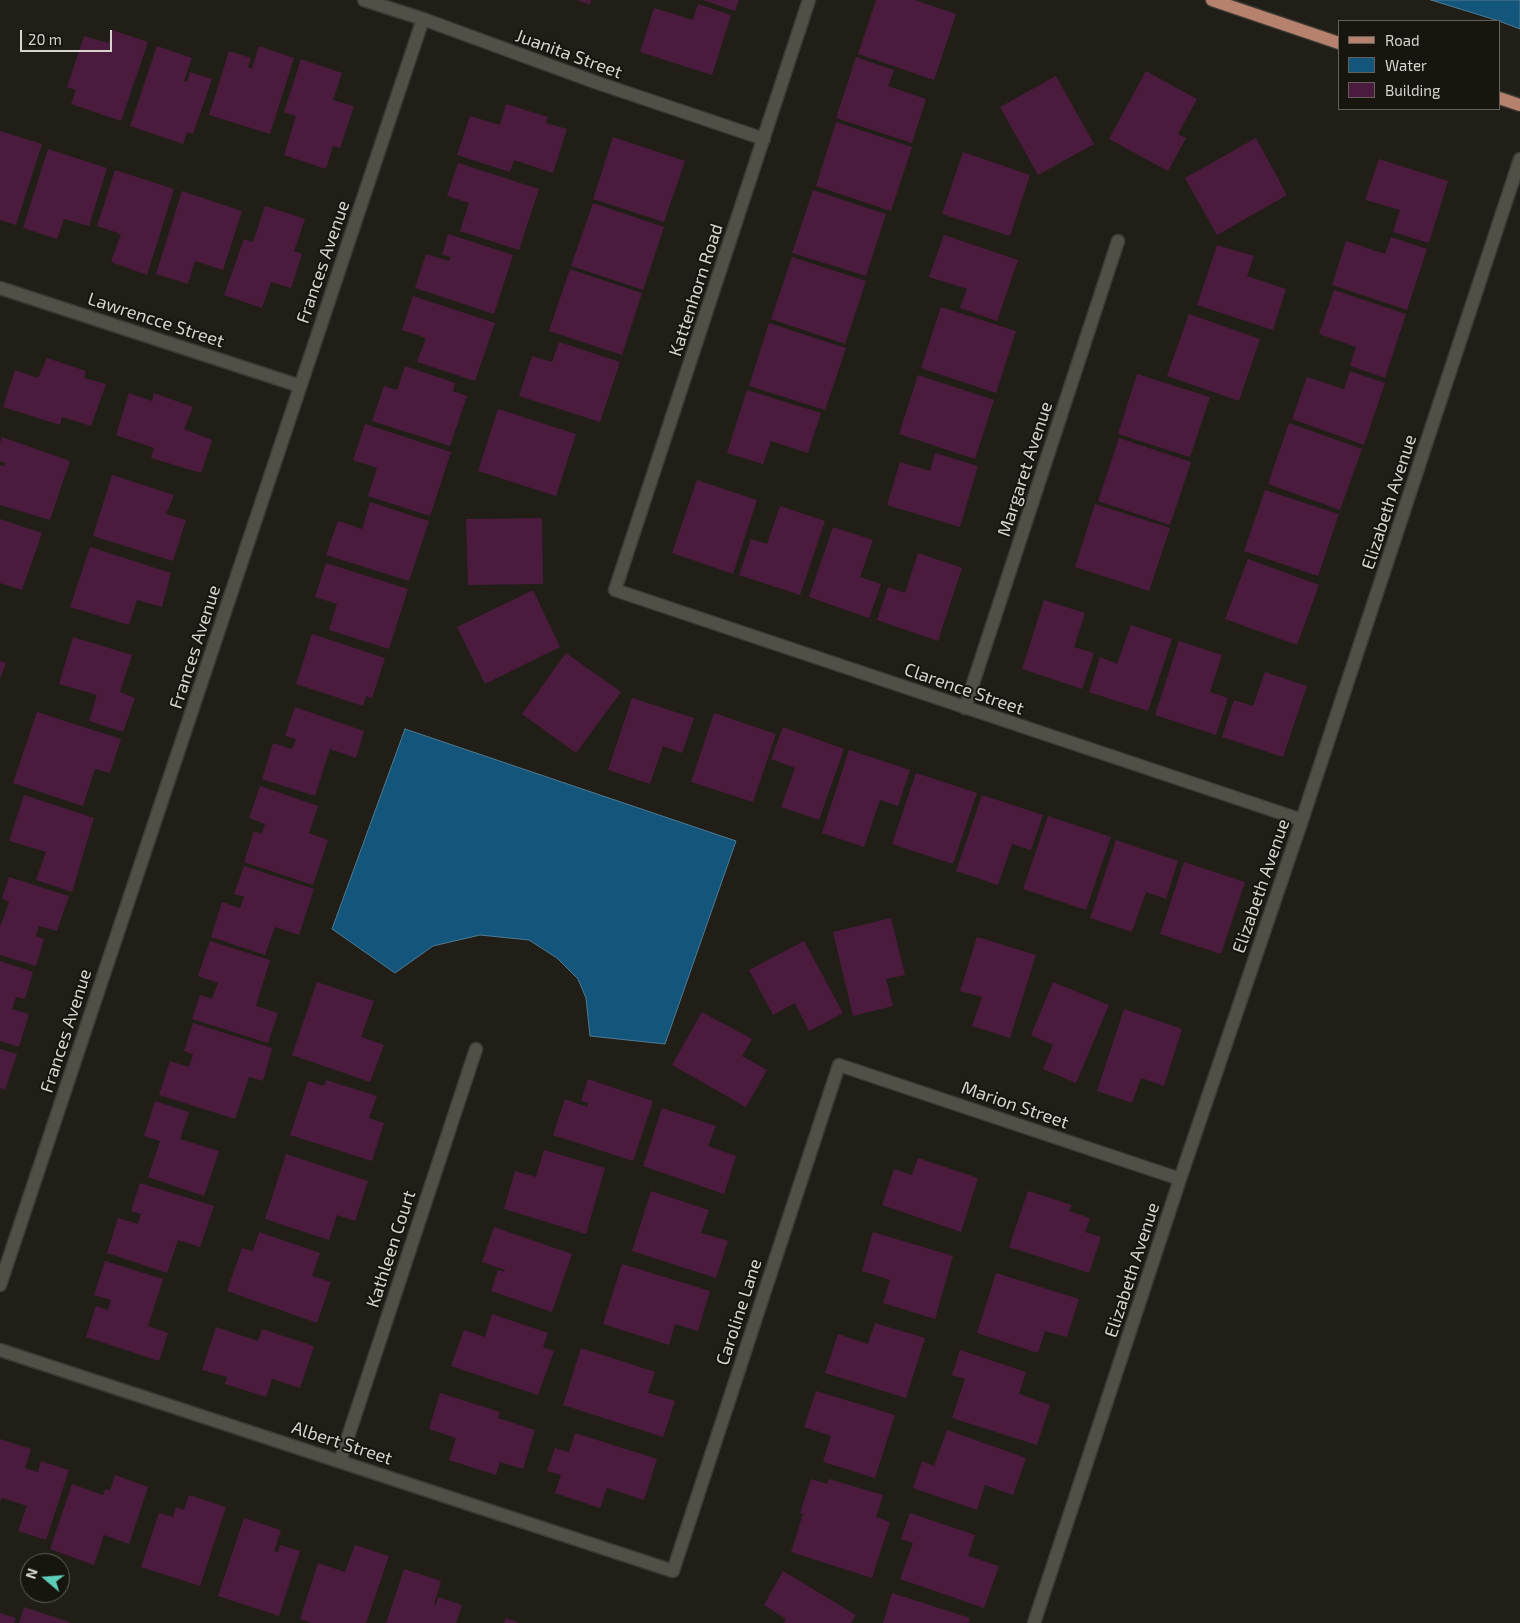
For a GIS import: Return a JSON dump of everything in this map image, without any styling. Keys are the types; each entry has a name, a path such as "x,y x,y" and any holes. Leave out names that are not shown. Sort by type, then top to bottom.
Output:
{"main road":[{"path":"1212,0 1338,43"},
{"path":"1500,98 1520,105"}],"street":[{"name":"Juanita Street","path":"364,0 594,82 764,138"},
{"name":"Kattenhorn Road","path":"615,590 810,0"},
{"name":"Frances Avenue","path":"0,1285 423,20"},
{"name":"Elizabeth Avenue","path":"1034,1623 1520,159"},
{"name":"Margaret Avenue","path":"965,708 1118,241"},
{"name":"Lawrencce Street","path":"0,288 300,386"},
{"name":"Clarence Street","path":"615,590 1302,820"},
{"name":"Kathleen Court","path":"340,1461 476,1048"},
{"name":"Marion Street","path":"839,1065 1180,1179"},
{"name":"Caroline Lane","path":"673,1571 839,1065"},
{"name":"Albert Street","path":"0,1350 673,1571"}],"water":[{"path":"1431,0 1520,0 1520,29"},
{"path":"405,729 736,841 665,1044 590,1036 586,998 578,979 557,958 529,940 480,935 433,946 395,973 332,929"}],"building":[{"path":"577,0 591,0 590,5"},
{"path":"703,0 739,0 735,11"},
{"path":"876,0 915,0 956,14 934,80 858,54"},
{"path":"698,4 731,15 712,75 640,52 654,8 693,20"},
{"path":"112,30 148,42 121,121 71,104 76,90 67,87 84,36 108,43"},
{"path":"157,46 192,58 184,81 187,82 190,72 212,79 193,134 187,132 183,144 130,126"},
{"path":"259,46 294,58 270,134 209,115 229,51 251,58 248,67 252,69"},
{"path":"856,57 894,70 888,86 926,99 912,143 836,118"},
{"path":"301,59 342,73 333,100 354,106 340,148 333,146 326,169 284,155 296,116 284,112"},
{"path":"1146,71 1197,99 1178,134 1186,138 1168,171 1109,139"},
{"path":"1056,76 1094,144 1038,175 1000,107"},
{"path":"506,104 548,117 546,123 567,129 553,173 514,160 510,172 457,155 470,116 500,125"},
{"path":"836,122 912,147 891,211 816,186"},
{"path":"0,131 42,144 16,225 0,220"},
{"path":"613,137 685,161 664,222 593,199"},
{"path":"1256,138 1287,195 1217,235 1185,178"},
{"path":"48,149 107,168 89,226 64,219 57,239 23,228"},
{"path":"963,152 1030,175 1010,236 942,214"},
{"path":"1379,159 1448,181 1429,243 1393,232 1400,210 1365,200"},
{"path":"458,163 539,189 519,250 460,231 469,203 447,196"},
{"path":"115,170 174,189 147,275 111,262 121,234 97,226"},
{"path":"813,190 886,214 866,276 792,253"},
{"path":"182,191 242,211 223,270 195,261 188,284 156,274"},
{"path":"593,203 664,227 643,290 571,266"},
{"path":"265,206 305,219 294,251 302,254 291,288 271,282 262,308 224,295 244,239 253,242"},
{"path":"448,234 513,255 494,314 415,288 426,254 449,261 451,257 442,255"},
{"path":"944,235 1018,260 997,321 960,308 967,289 929,277"},
{"path":"1391,237 1427,249 1407,310 1332,285 1346,241 1385,254"},
{"path":"1217,245 1254,256 1247,276 1286,289 1273,330 1197,305"},
{"path":"792,257 866,281 845,344 771,319"},
{"path":"570,269 642,293 622,355 549,331"},
{"path":"1334,290 1406,314 1385,378 1350,366 1356,347 1319,334"},
{"path":"413,296 495,323 475,381 417,362 426,338 402,330"},
{"path":"941,307 1016,331 996,393 921,368"},
{"path":"1189,314 1260,339 1239,401 1167,376"},
{"path":"769,323 846,348 825,410 749,386"},
{"path":"559,342 620,362 600,422 519,396 532,356 552,362"},
{"path":"47,358 86,371 84,378 106,384 91,426 62,417 60,425 3,407 15,370 38,378"},
{"path":"405,366 455,383 453,391 467,396 450,446 372,421 384,386 397,390"},
{"path":"1350,371 1385,383 1364,445 1292,419 1307,377 1344,389"},
{"path":"1137,374 1210,397 1190,457 1118,434"},
{"path":"918,375 994,400 975,459 899,434"},
{"path":"747,390 821,413 808,453 771,441 763,464 727,453"},
{"path":"129,393 152,401 154,393 193,407 184,429 212,440 201,473 151,458 154,448 116,435"},
{"path":"498,409 576,434 556,496 478,471"},
{"path":"1289,423 1362,449 1340,510 1268,484"},
{"path":"365,424 451,452 430,516 368,496 377,468 353,460"},
{"path":"2,437 70,461 50,520 0,505 0,465 4,466 5,463 0,461"},
{"path":"1119,438 1191,462 1170,525 1098,501"},
{"path":"935,453 978,466 960,527 887,505 900,462 930,471"},
{"path":"112,475 174,495 166,514 186,520 173,561 93,536"},
{"path":"697,480 757,500 733,574 672,553"},
{"path":"1265,490 1339,514 1318,576 1244,551"},
{"path":"370,502 429,521 409,581 326,555 338,521 362,529"},
{"path":"1095,504 1170,528 1149,591 1075,567"},
{"path":"780,506 825,521 800,595 739,575 751,539 767,544"},
{"path":"542,518 543,584 468,585 466,519"},
{"path":"0,519 42,533 22,590 0,583"},
{"path":"833,527 873,540 860,577 881,584 869,618 809,597"},
{"path":"90,547 171,573 162,607 137,600 129,625 70,607"},
{"path":"918,553 962,568 938,641 877,620 888,587 905,593"},
{"path":"1248,559 1319,585 1297,645 1225,619"},
{"path":"326,563 408,589 389,649 329,630 337,604 315,597"},
{"path":"533,590 560,647 485,684 457,627"},
{"path":"1044,600 1085,613 1074,647 1094,653 1082,689 1022,669"},
{"path":"1131,625 1172,639 1148,711 1089,692 1100,657 1117,664"},
{"path":"312,634 385,658 372,698 366,696 363,706 296,684"},
{"path":"73,637 132,655 120,692 135,698 123,732 89,721 97,695 59,684"},
{"path":"1179,641 1222,655 1210,692 1228,698 1216,735 1155,715"},
{"path":"566,653 621,692 576,753 522,714"},
{"path":"0,661 6,663 0,679"},
{"path":"1265,672 1307,686 1283,757 1222,737 1234,700 1253,706"},
{"path":"632,698 694,718 682,753 663,746 650,784 608,770"},
{"path":"295,707 364,731 356,758 330,749 315,796 262,779 273,743 292,749 296,739 285,736"},
{"path":"37,712 121,739 110,773 95,769 83,806 13,783"},
{"path":"714,713 776,734 753,802 691,782"},
{"path":"783,727 844,749 819,820 781,807 795,768 771,759"},
{"path":"849,750 910,770 898,806 880,800 864,847 822,833"},
{"path":"916,773 977,793 953,864 892,844"},
{"path":"260,786 318,806 309,833 328,840 313,885 244,862 254,831 262,834 265,824 249,818"},
{"path":"24,795 94,818 72,892 36,880 46,852 9,841"},
{"path":"982,795 1043,815 1031,850 1012,844 998,885 956,871"},
{"path":"1048,816 1111,837 1086,910 1023,889"},
{"path":"1116,840 1178,861 1166,899 1146,892 1132,932 1090,918"},
{"path":"1184,862 1245,882 1221,954 1160,934"},
{"path":"244,866 314,889 299,935 275,927 265,955 211,937 222,902 240,908 244,897 234,894"},
{"path":"9,877 69,896 57,931 39,926 36,936 44,939 36,966 0,955 0,925 9,902 2,898"},
{"path":"891,918 905,975 886,979 893,1006 853,1016 833,932"},
{"path":"977,937 1036,955 1010,1038 972,1026 982,997 960,991"},
{"path":"210,941 270,960 256,1006 278,1013 268,1043 192,1019 200,995 212,999 218,983 198,976"},
{"path":"804,941 843,1013 809,1031 795,1003 773,1015 749,970"},
{"path":"0,961 33,972 25,999 16,997 12,1009 29,1014 19,1047 0,1041"},
{"path":"317,982 374,1001 361,1037 384,1045 370,1082 292,1055"},
{"path":"1053,982 1109,1005 1076,1083 1043,1069 1053,1045 1031,1035"},
{"path":"1124,1009 1182,1029 1164,1086 1141,1078 1132,1103 1097,1091"},
{"path":"702,1012 752,1039 742,1056 767,1070 746,1107 672,1065"},
{"path":"193,1023 272,1048 263,1081 249,1077 235,1119 159,1095 170,1061 189,1067 193,1054 184,1051"},
{"path":"0,1049 17,1054 5,1090 0,1088"},
{"path":"588,1079 653,1101 633,1161 553,1135 565,1099 587,1107 588,1103 581,1101"},
{"path":"326,1080 377,1096 369,1118 384,1123 372,1161 290,1135 308,1081 324,1086"},
{"path":"155,1101 189,1112 180,1139 219,1151 204,1196 148,1177 160,1141 144,1136"},
{"path":"662,1108 716,1126 708,1146 736,1156 724,1194 643,1166"},
{"path":"544,1150 605,1168 586,1234 504,1209 515,1171 536,1177"},
{"path":"286,1154 368,1181 355,1221 337,1215 329,1240 265,1219"},
{"path":"918,1158 978,1178 961,1232 882,1205 894,1169 912,1175"},
{"path":"140,1183 214,1206 200,1247 178,1240 167,1273 107,1253 118,1218 138,1224 141,1214 131,1211"},
{"path":"651,1191 709,1210 701,1233 728,1241 716,1278 632,1251"},
{"path":"1028,1191 1072,1205 1069,1211 1090,1218 1085,1232 1101,1237 1089,1273 1009,1247"},
{"path":"494,1227 572,1254 552,1312 491,1291 498,1270 504,1272 505,1270 482,1262"},
{"path":"259,1232 320,1253 312,1276 331,1282 317,1323 227,1291 242,1248 253,1251"},
{"path":"873,1232 953,1256 935,1319 883,1303 890,1280 862,1271"},
{"path":"105,1261 163,1279 148,1326 168,1333 159,1361 86,1337 96,1306 108,1310 111,1300 94,1295"},
{"path":"622,1264 710,1291 698,1331 675,1324 669,1345 603,1324"},
{"path":"996,1273 1079,1299 1067,1337 1045,1331 1038,1353 977,1333"},
{"path":"492,1314 548,1333 543,1347 554,1351 538,1395 451,1366 464,1330 485,1337"},
{"path":"875,1323 925,1338 906,1398 825,1373 838,1334 868,1344"},
{"path":"216,1327 258,1341 262,1329 314,1346 300,1388 272,1379 266,1397 225,1384 227,1377 202,1370"},
{"path":"581,1348 655,1372 648,1393 675,1401 663,1437 563,1405"},
{"path":"960,1350 1026,1372 1019,1394 1050,1405 1037,1445 952,1418 965,1379 952,1375"},
{"path":"816,1391 895,1415 875,1478 823,1462 831,1436 804,1427"},
{"path":"440,1393 500,1412 498,1418 535,1430 523,1469 500,1462 496,1475 449,1460 456,1438 429,1429"},
{"path":"947,1430 1026,1458 1013,1495 985,1485 977,1510 913,1488 922,1461 934,1466"},
{"path":"575,1433 657,1459 644,1500 607,1488 600,1508 555,1493 561,1475 547,1471 555,1448 569,1452"},
{"path":"0,1439 31,1449 25,1468 38,1472 41,1461 69,1470 46,1540 18,1531 27,1506 2,1498 0,1502"},
{"path":"115,1475 148,1487 129,1544 104,1535 94,1565 70,1556 70,1553 61,1553 50,1549 72,1484 103,1495 105,1489 110,1491"},
{"path":"811,1479 827,1484 829,1479 883,1495 876,1517 890,1522 872,1578 791,1552 803,1514 800,1513"},
{"path":"189,1495 226,1507 200,1586 141,1567 159,1513 173,1517 176,1507 184,1510"},
{"path":"910,1513 975,1535 968,1556 999,1566 984,1608 900,1579 913,1543 901,1539"},
{"path":"244,1518 281,1530 274,1551 278,1552 280,1545 300,1551 279,1616 218,1596"},
{"path":"355,1545 389,1556 366,1623 312,1623 300,1619 318,1563 345,1572"},
{"path":"404,1569 441,1581 434,1604 436,1605 438,1597 462,1605 456,1623 386,1623"},
{"path":"783,1571 856,1615 851,1623 784,1623 786,1619 764,1605"},
{"path":"892,1593 970,1618 968,1623 883,1623"},
{"path":"24,1607 72,1623 19,1623"},
{"path":"0,1613 16,1618 14,1623 0,1623"},
{"path":"506,1618 520,1623 504,1623"}]}
